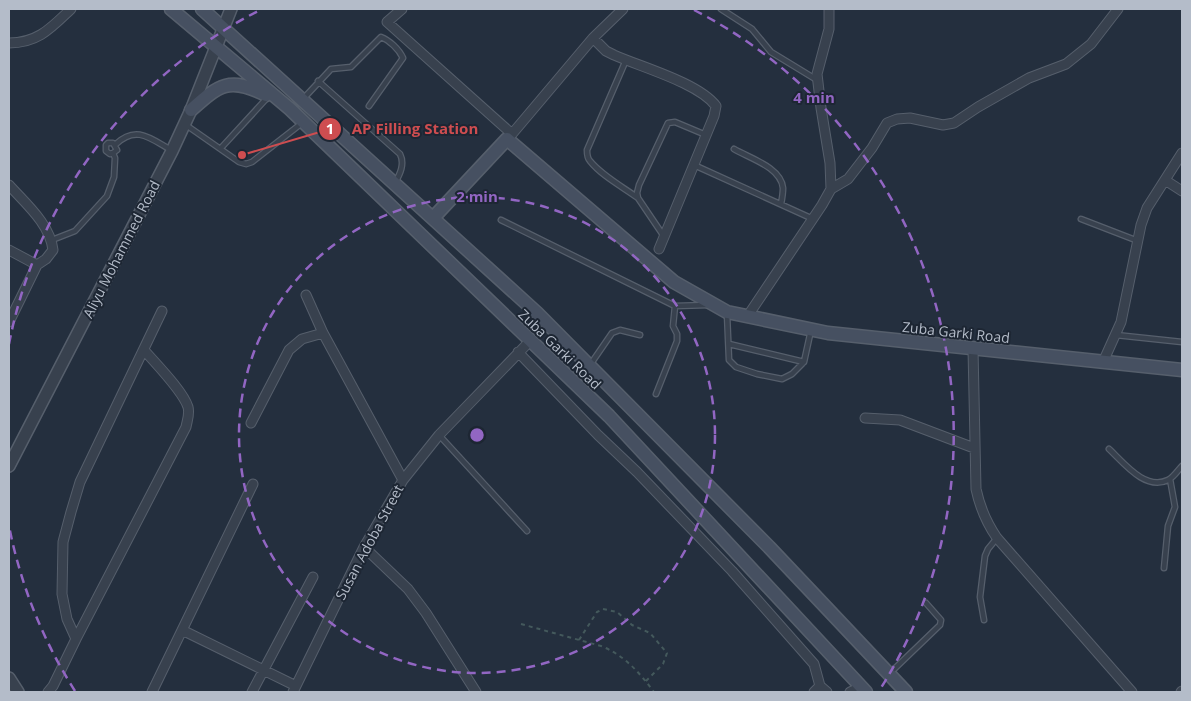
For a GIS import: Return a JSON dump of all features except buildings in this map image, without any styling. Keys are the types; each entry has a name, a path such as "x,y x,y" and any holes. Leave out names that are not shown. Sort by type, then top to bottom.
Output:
{"main road":[{"name":"Zuba Garki Road","path":"171,9 290,109 609,416 859,690"},
{"name":"Zuba Garki Road","path":"202,9 537,313 769,548 906,692"},
{"path":"191,110 214,89 226,85 250,88 290,109"},
{"name":"Zuba Garki Road","path":"509,136 674,282 727,312 747,318 828,333 1182,370"},
{"path":"433,218 509,136"}],"street":[{"path":"9,43 22,43 41,36 71,9"},
{"name":"Aliyu Mohammed Road","path":"9,466 185,124 230,9"},
{"path":"402,9 387,22 509,136 593,38 623,9"},
{"path":"747,318 814,218 831,188 830,163 817,74 829,29 829,9"},
{"path":"831,188 848,179 872,148 887,123 897,119 910,118 943,125 954,123 1029,78 1066,64 1091,44 1118,9"},
{"path":"593,38 606,51 688,86 711,100 716,106 714,116 658,249"},
{"path":"1104,362 1121,322 1147,208 1182,153"},
{"path":"1165,180 1182,191"},
{"path":"9,185 43,223 52,240 54,250 37,265 9,322"},
{"path":"9,250 37,265"},
{"path":"306,295 323,333 403,480"},
{"path":"76,639 66,619 62,594 63,542 80,482 162,311"},
{"path":"251,424 289,350 302,339 323,333"},
{"name":"Susan Adoba Street","path":"294,689 364,547 403,480 439,435 530,340"},
{"path":"973,349 974,448 976,489 980,508 997,538 1132,692"},
{"path":"48,692 54,686 76,639 186,427 188,408 179,392 144,350"},
{"path":"518,352 598,435 638,472 732,571 814,664 821,690"},
{"path":"865,418 900,420 974,448"},
{"path":"152,692 252,484"},
{"path":"364,547 408,589 426,613 476,692"},
{"path":"252,692 313,577"},
{"path":"182,630 263,670 294,689"},
{"path":"9,678 14,690"}],"lane":[{"path":"721,9 752,29 771,52 818,81"},
{"path":"302,100 331,69 351,67 381,37 385,38 400,52 403,58 369,106"},
{"path":"626,60 587,150 587,156 605,174 638,198 664,235"},
{"path":"318,81 400,154 403,159 401,172 395,184"},
{"path":"221,148 268,96"},
{"path":"185,124 238,162 246,164 252,162 303,122"},
{"path":"638,198 639,185 668,123 675,122 706,135"},
{"path":"116,144 124,136 141,134 172,150"},
{"path":"52,240 75,231 107,196 114,177 115,158 113,154 106,150 106,145 111,142 116,144"},
{"path":"113,154 117,150 116,144"},
{"path":"734,149 775,172 783,188 781,204"},
{"path":"693,165 814,218"},
{"path":"1081,219 1138,241"},
{"path":"501,220 674,306 714,304"},
{"path":"656,394 677,341 677,334 673,326 674,306"},
{"path":"727,312 729,360 736,368 757,374 782,379 792,374 804,362 811,330"},
{"path":"590,366 612,333 620,330 640,335"},
{"path":"1116,334 1182,342"},
{"path":"729,344 804,362"},
{"path":"439,435 527,531"},
{"path":"1109,449 1141,478 1151,482 1162,482 1170,479 1182,466"},
{"path":"1164,568 1168,526 1175,506 1170,479"},
{"path":"984,620 980,597 984,556 997,538"},
{"path":"889,674 940,625 941,620 939,616 926,603"}],"path":[{"path":"579,640 597,612 603,609 617,612 632,626 650,633 667,653 663,664 646,681"},
{"path":"521,624 600,646 620,655 646,681 654,692"}],"place":[{"name":"AP Filling Station","path":"242,155"}]}
